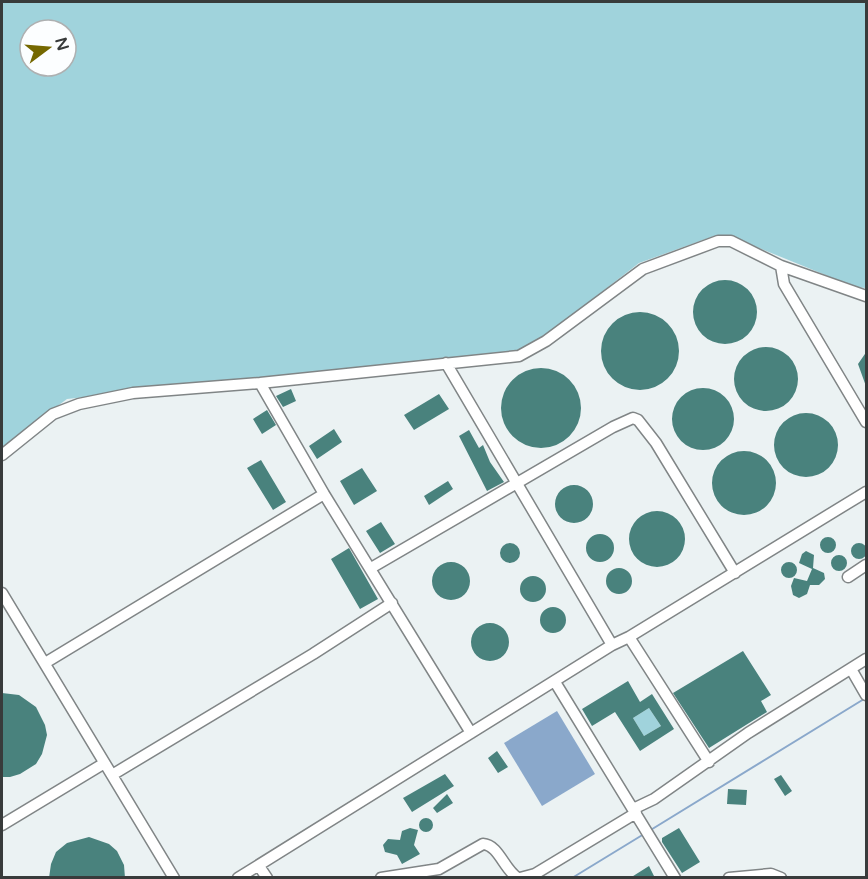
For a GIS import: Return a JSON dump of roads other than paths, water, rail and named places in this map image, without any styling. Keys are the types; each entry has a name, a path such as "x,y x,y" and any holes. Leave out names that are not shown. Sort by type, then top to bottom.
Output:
{"street":[{"path":"2,455 53,414 79,404 133,393 260,383 519,356 532,350 643,269 718,241 731,241 781,266 867,296"},
{"path":"781,266 784,284 867,422"},
{"path":"446,363 515,484 612,645"},
{"path":"260,383 324,494 471,733"},
{"path":"371,568 613,427 633,418 639,420 656,443 735,573"},
{"path":"238,878 612,645 629,637 867,492"},
{"path":"45,663 324,494"},
{"path":"848,576 867,565"},
{"path":"2,593 103,764 112,775 174,878"},
{"path":"112,775 313,654 392,603"},
{"path":"629,637 709,762"},
{"path":"381,878 439,869 483,844 493,848 511,874 519,878 535,874 636,814 748,733 867,659"},
{"path":"850,669 867,696"},
{"path":"555,682 675,878"},
{"path":"2,825 103,764"},
{"path":"259,866 267,878"},
{"path":"729,878 771,874 782,878"}],"waterway":[{"path":"649,831 864,699"},
{"path":"572,878 644,834"}]}
